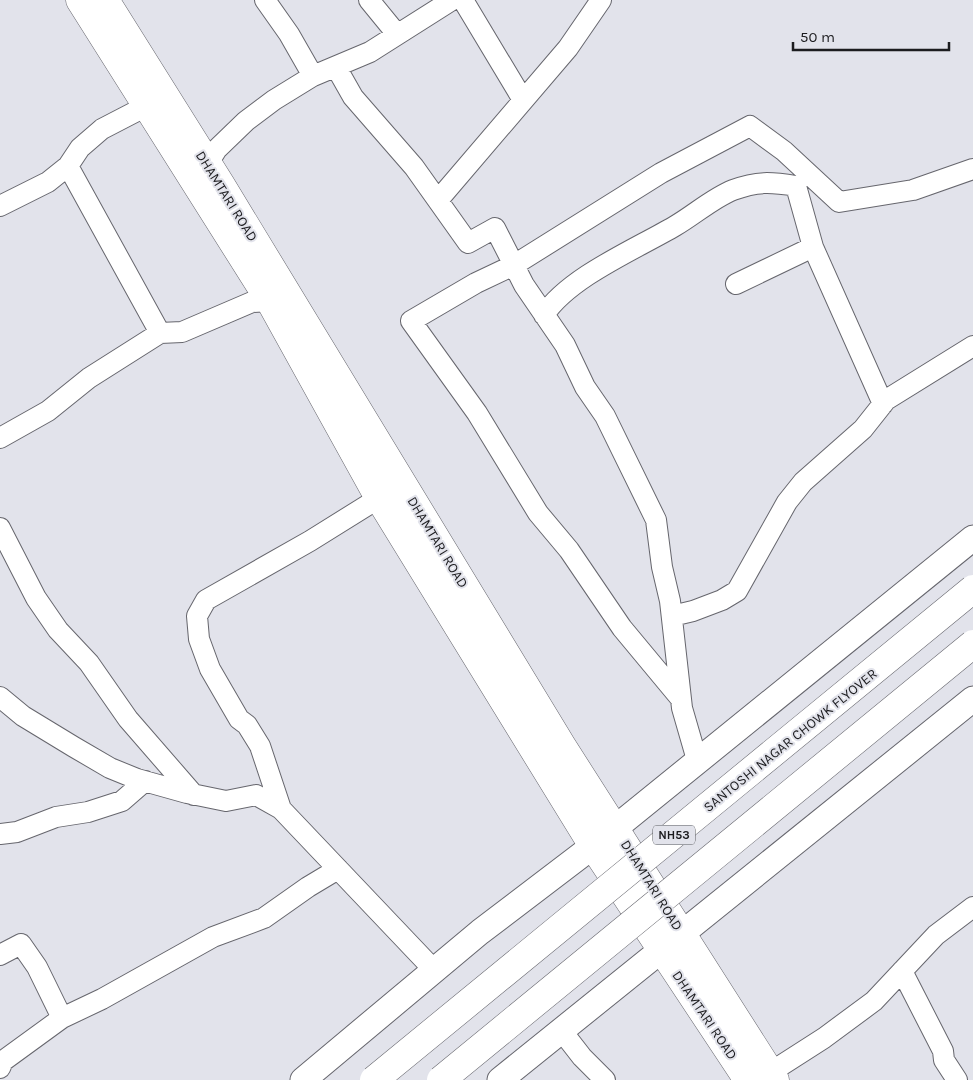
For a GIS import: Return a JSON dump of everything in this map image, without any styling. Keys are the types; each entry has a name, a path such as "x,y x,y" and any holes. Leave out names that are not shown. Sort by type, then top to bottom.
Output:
{"main road":[{"path":"80,0 156,101 202,174 378,498 593,846 672,941"},
{"path":"105,0 156,101"},
{"name":"DHAMTARI ROAD","path":"202,174 615,828 672,941 765,1077"},
{"name":"SANTOSHI NAGAR CHOWK FLYOVER","path":"374,1080 973,589"},
{"name":"NH53","path":"441,1080 777,802 973,644"}],"street":[{"path":"265,0 289,34 313,76"},
{"path":"369,0 396,34"},
{"path":"202,174 217,150 246,121 313,76 370,52 452,0"},
{"path":"463,0 523,100"},
{"path":"439,199 568,48 601,0"},
{"path":"336,67 353,97 439,199 468,242 495,228 524,285 564,345 585,387 605,416 656,520 672,616 681,699 698,760"},
{"path":"0,206 48,182 68,166 80,148 102,129 156,101"},
{"path":"681,699 622,628 569,550 538,513 477,413 411,321 476,283 514,265 661,173 750,126 784,151 839,202 913,190 973,169"},
{"path":"68,166 160,332"},
{"path":"544,315 550,306 594,270 674,227 732,191 768,181 796,186 813,247 883,404"},
{"path":"736,284 813,247"},
{"path":"0,438 48,411 89,378 160,332 182,332 252,302 270,301"},
{"path":"672,616 693,611 722,600 737,590 787,502 822,464 863,429 883,404 929,372 973,346"},
{"path":"281,809 260,746 247,725 239,719 210,669 199,639 197,616 206,600 310,541 378,498"},
{"path":"0,528 36,598 58,630 89,663 128,719 194,795"},
{"path":"303,1080 480,932 593,846 973,538"},
{"path":"0,697 23,716 110,768 145,781 194,795 226,801 256,795 281,809 434,970"},
{"path":"500,1080 973,699"},
{"path":"0,834 16,832 56,817 88,812 122,801 145,781"},
{"path":"0,1068 3,1061 62,1018 102,999 213,937 264,918 308,887 338,869"},
{"path":"765,1077 874,1002 936,935 973,907"},
{"path":"0,955 21,944 36,966 62,1018"},
{"path":"902,971 943,1051 948,1066 957,1080"},
{"path":"562,1030 582,1057 605,1080"}]}
